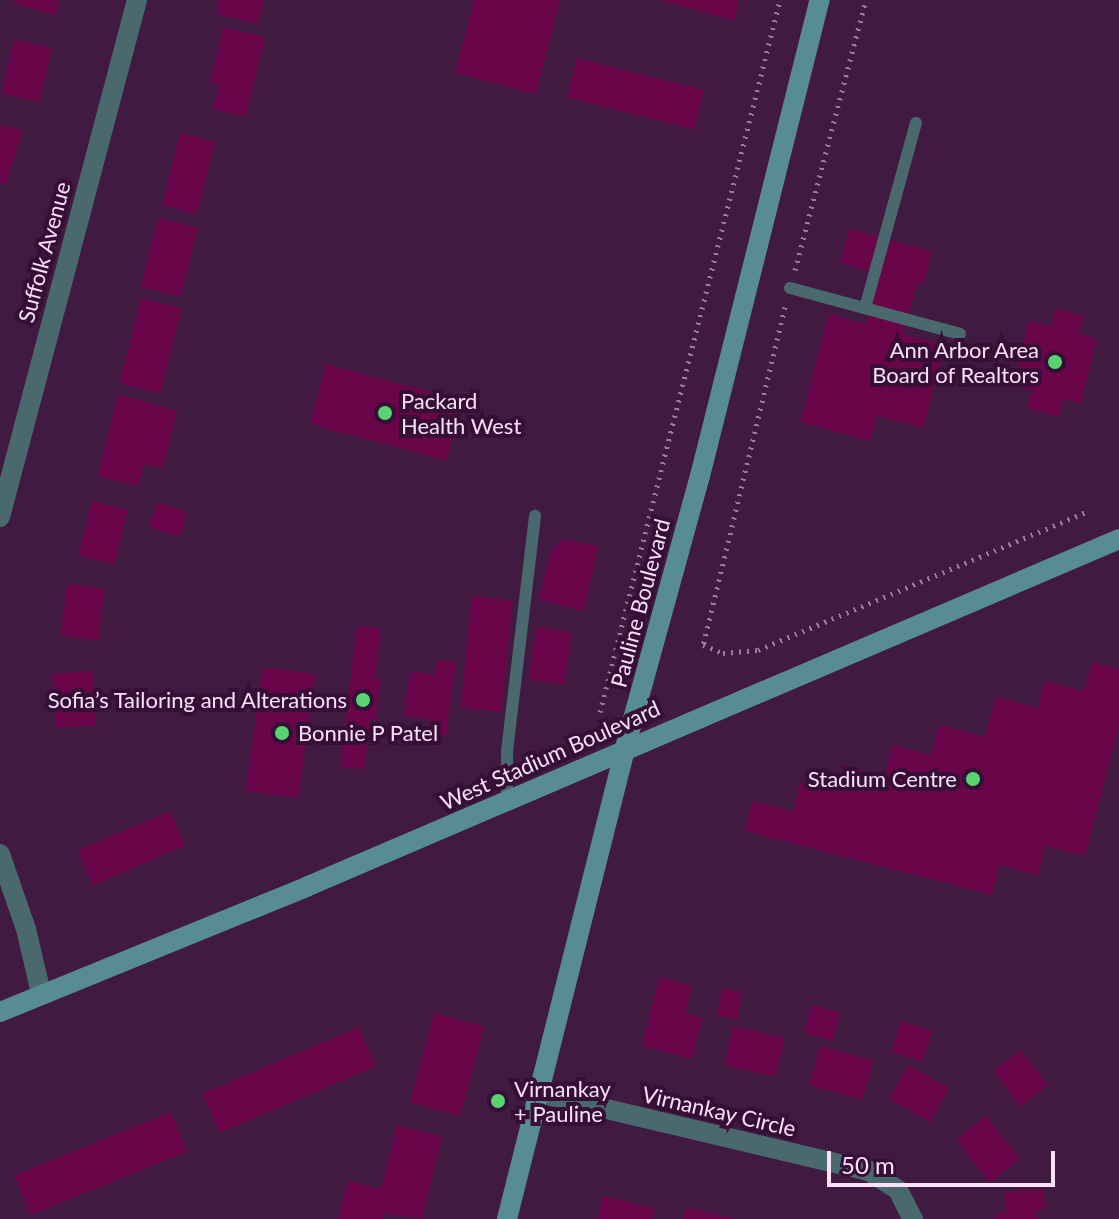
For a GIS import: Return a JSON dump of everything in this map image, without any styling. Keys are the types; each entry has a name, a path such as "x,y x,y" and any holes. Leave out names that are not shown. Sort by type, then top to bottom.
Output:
{"street":[{"name":"Suffolk Avenue","path":"0,517 4,482 137,0"},
{"name":"Pauline Boulevard","path":"507,1219 625,748 700,476 820,0"},
{"name":"West Stadium Boulevard","path":"0,1012 306,887 1119,539"},
{"path":"0,854 26,929 41,993"},
{"name":"Virnankay Circle","path":"539,1093 869,1171 898,1190 913,1219"}],"lane":[{"path":"865,308 916,123"},
{"path":"790,288 960,334"},
{"path":"507,800 507,751 535,516"}],"path":[{"path":"600,712 780,0"},
{"path":"866,0 790,288 703,645 723,653 758,650 1089,511"}],"building":[{"path":"15,0 59,0 55,15 14,4"},
{"path":"219,0 264,0 258,24 216,14"},
{"path":"474,0 560,0 536,94 455,73"},
{"path":"659,0 739,0 734,21"},
{"path":"223,27 265,37 246,117 213,109 219,85 210,83"},
{"path":"14,39 52,48 39,102 1,94"},
{"path":"577,58 704,90 694,129 567,98"},
{"path":"0,125 23,130 6,184 0,183"},
{"path":"180,133 215,142 197,214 162,206"},
{"path":"158,218 198,228 181,297 141,287"},
{"path":"849,229 932,251 923,285 917,284 903,334 945,345 923,428 877,416 870,441 800,422 829,314 866,324 880,274 840,263"},
{"path":"141,298 182,308 160,394 120,383"},
{"name":"Ann Arbor Area Board of Realtors","path":"1055,309 1084,316 1079,334 1097,338 1081,403 1063,399 1059,417 1027,408 1032,391 1012,386 1029,321 1051,326"},
{"name":"Packard Health West","path":"326,364 462,400 446,460 310,424"},
{"path":"118,394 177,411 163,468 144,464 138,486 98,476"},
{"path":"92,501 128,510 114,564 78,555"},
{"path":"157,502 187,512 179,537 149,527"},
{"path":"563,539 598,546 584,611 539,600 551,550"},
{"path":"67,584 105,589 98,640 61,636"},
{"path":"472,596 513,600 501,712 460,707"},
{"name":"Sofia’s Tailoring and Alterations","path":"357,626 381,628 375,678 381,679 376,721 370,720 364,769 340,767"},
{"path":"536,627 572,632 564,684 529,679"},
{"path":"437,660 456,662 446,736 428,733 430,719 404,716 410,671 435,675"},
{"name":"Stadium Centre","path":"1092,662 1119,669 1119,726 1085,856 1045,846 1038,875 999,865 992,895 745,831 752,801 793,811 800,783 836,792 843,765 884,776 892,745 931,755 939,725 985,737 996,697 1038,708 1044,681 1084,691"},
{"name":"Bonnie P Patel","path":"263,667 315,674 298,798 246,791"},
{"path":"92,671 96,725 56,728 52,674"},
{"path":"170,811 185,846 93,885 78,850"},
{"path":"659,977 692,986 685,1013 703,1018 692,1059 642,1046"},
{"path":"722,988 743,992 737,1019 717,1015"},
{"path":"811,1005 840,1012 833,1040 804,1033"},
{"path":"434,1013 484,1026 460,1116 410,1103"},
{"path":"901,1021 932,1031 922,1062 891,1051"},
{"path":"733,1026 785,1038 776,1077 724,1065"},
{"path":"359,1027 376,1067 219,1133 203,1093"},
{"path":"820,1046 873,1060 863,1100 809,1086"},
{"path":"1021,1050 1048,1085 1021,1106 993,1072"},
{"path":"908,1065 949,1088 930,1122 889,1099"},
{"path":"171,1112 187,1152 30,1215 14,1175"},
{"path":"986,1116 1020,1159 990,1183 956,1139"},
{"path":"397,1125 442,1136 422,1219 385,1213 383,1219 338,1219 348,1181 381,1189"},
{"path":"1044,1189 1045,1210 1036,1211 1037,1219 995,1219 995,1214 1006,1213 1004,1192"},
{"path":"603,1196 655,1209 652,1219 597,1219"},
{"path":"686,1207 733,1218 733,1219 683,1219"}],"place":[{"name":"Ann Arbor Area Board of Realtors","path":"1055,362"},
{"name":"Packard Health West","path":"385,413"},
{"name":"Sofia’s Tailoring and Alterations","path":"363,700"},
{"name":"Bonnie P Patel","path":"282,733"},
{"name":"Stadium Centre","path":"973,779"},
{"name":"Virnankay + Pauline","path":"498,1101"}]}
